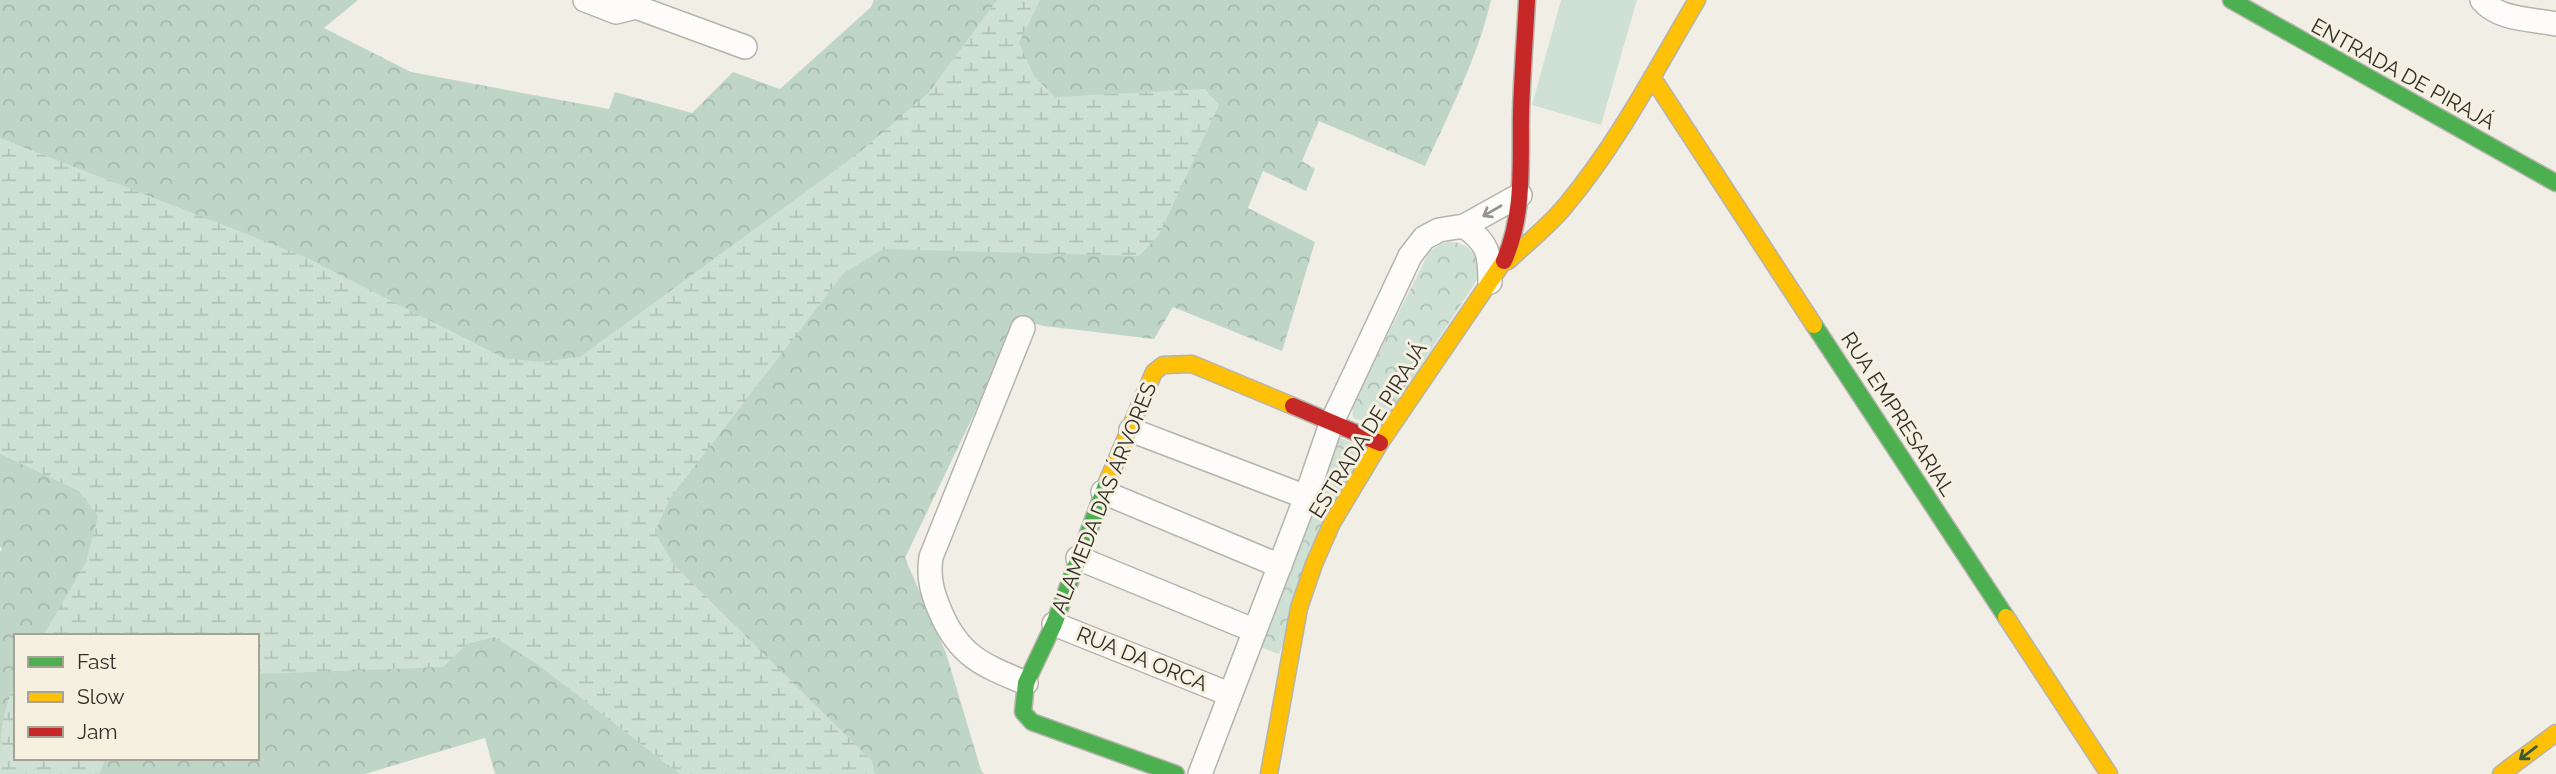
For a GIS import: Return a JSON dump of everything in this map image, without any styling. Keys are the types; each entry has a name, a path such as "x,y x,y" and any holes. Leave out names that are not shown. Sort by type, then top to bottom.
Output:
{"street":[{"path":"585,0 616,12 637,4 745,47"},
{"path":"1497,274 1516,235 1520,195 1527,0"},
{"path":"1497,274 1577,192 1605,153 1697,0"},
{"name":"ENTRADA DE PIRAJÁ","path":"2231,0 2556,183"},
{"path":"2482,0 2490,9 2503,14 2556,24"},
{"name":"RUA EMPRESARIAL","path":"1652,77 2109,774"},
{"path":"1200,774 1306,497 1331,424 1410,256 1424,238 1439,230 1464,226 1520,195"},
{"path":"1464,226 1484,244 1497,274"},
{"name":"ESTRADA DE PIRAJÁ","path":"1269,774 1299,608 1332,523 1380,443 1497,274"},
{"path":"1023,328 931,557 931,590 950,634 967,653 1026,682 1023,712 1032,722 1176,774"},
{"name":"ALAMEDA DAS ÁRVORES","path":"1026,682 1054,624 1103,492 1154,372 1163,365 1192,364 1380,443"},
{"path":"1131,430 1306,497"},
{"path":"1103,492 1280,566"},
{"path":"1078,558 1253,630"},
{"name":"RUA DA ORCA","path":"1054,624 1229,694"},
{"path":"2501,774 2556,733"}],"green space":[{"path":"0,0 358,0 324,28 411,72 609,109 615,92 692,113 733,72 780,89 871,7 874,0 1491,0 1471,64 1425,166 1319,121 1302,161 1315,169 1306,191 1263,171 1248,208 1315,242 1282,351 1173,307 1154,339 1044,326 1019,320 905,558 946,653 984,774 495,774 485,738 365,774 0,774"},
{"path":"997,0 1040,0 1019,43 1034,76 1055,97 1205,89 1219,105 1159,235 1139,256 883,249 844,273 670,498 655,532 673,564 872,761 875,774 680,774 537,664 494,637 467,644 443,667 259,674 259,634 44,634 86,562 98,516 79,491 0,454 0,138 303,256 504,358 540,362 580,357 860,152 929,92"},
{"path":"1561,0 1637,0 1601,125 1532,105"},
{"path":"1448,242 1467,247 1477,261 1481,274 1381,426 1353,418 1352,406 1429,252"},
{"path":"1340,438 1366,448 1279,654 1257,646"},
{"path":"14,688 14,760 105,760 99,774 0,774 4,716"}],"traffic: fast":[{"path":"2231,0 2556,183"},
{"path":"1814,325 2006,617"},
{"path":"1108,480 1054,624 1026,683 1023,712 1032,722 1176,774"}],"traffic: slow":[{"path":"1508,261 1553,220 1603,157 1697,0"},
{"path":"1652,77 1814,325"},
{"path":"1269,774 1299,608 1332,523 1380,443 1504,261"},
{"path":"1108,480 1154,372 1163,365 1192,364 1293,406"},
{"path":"2006,617 2109,774"},
{"path":"2501,774 2556,733"}],"traffic: jam":[{"path":"1504,261 1515,225 1520,188 1521,99 1527,0"},
{"path":"1293,406 1380,443"}]}
